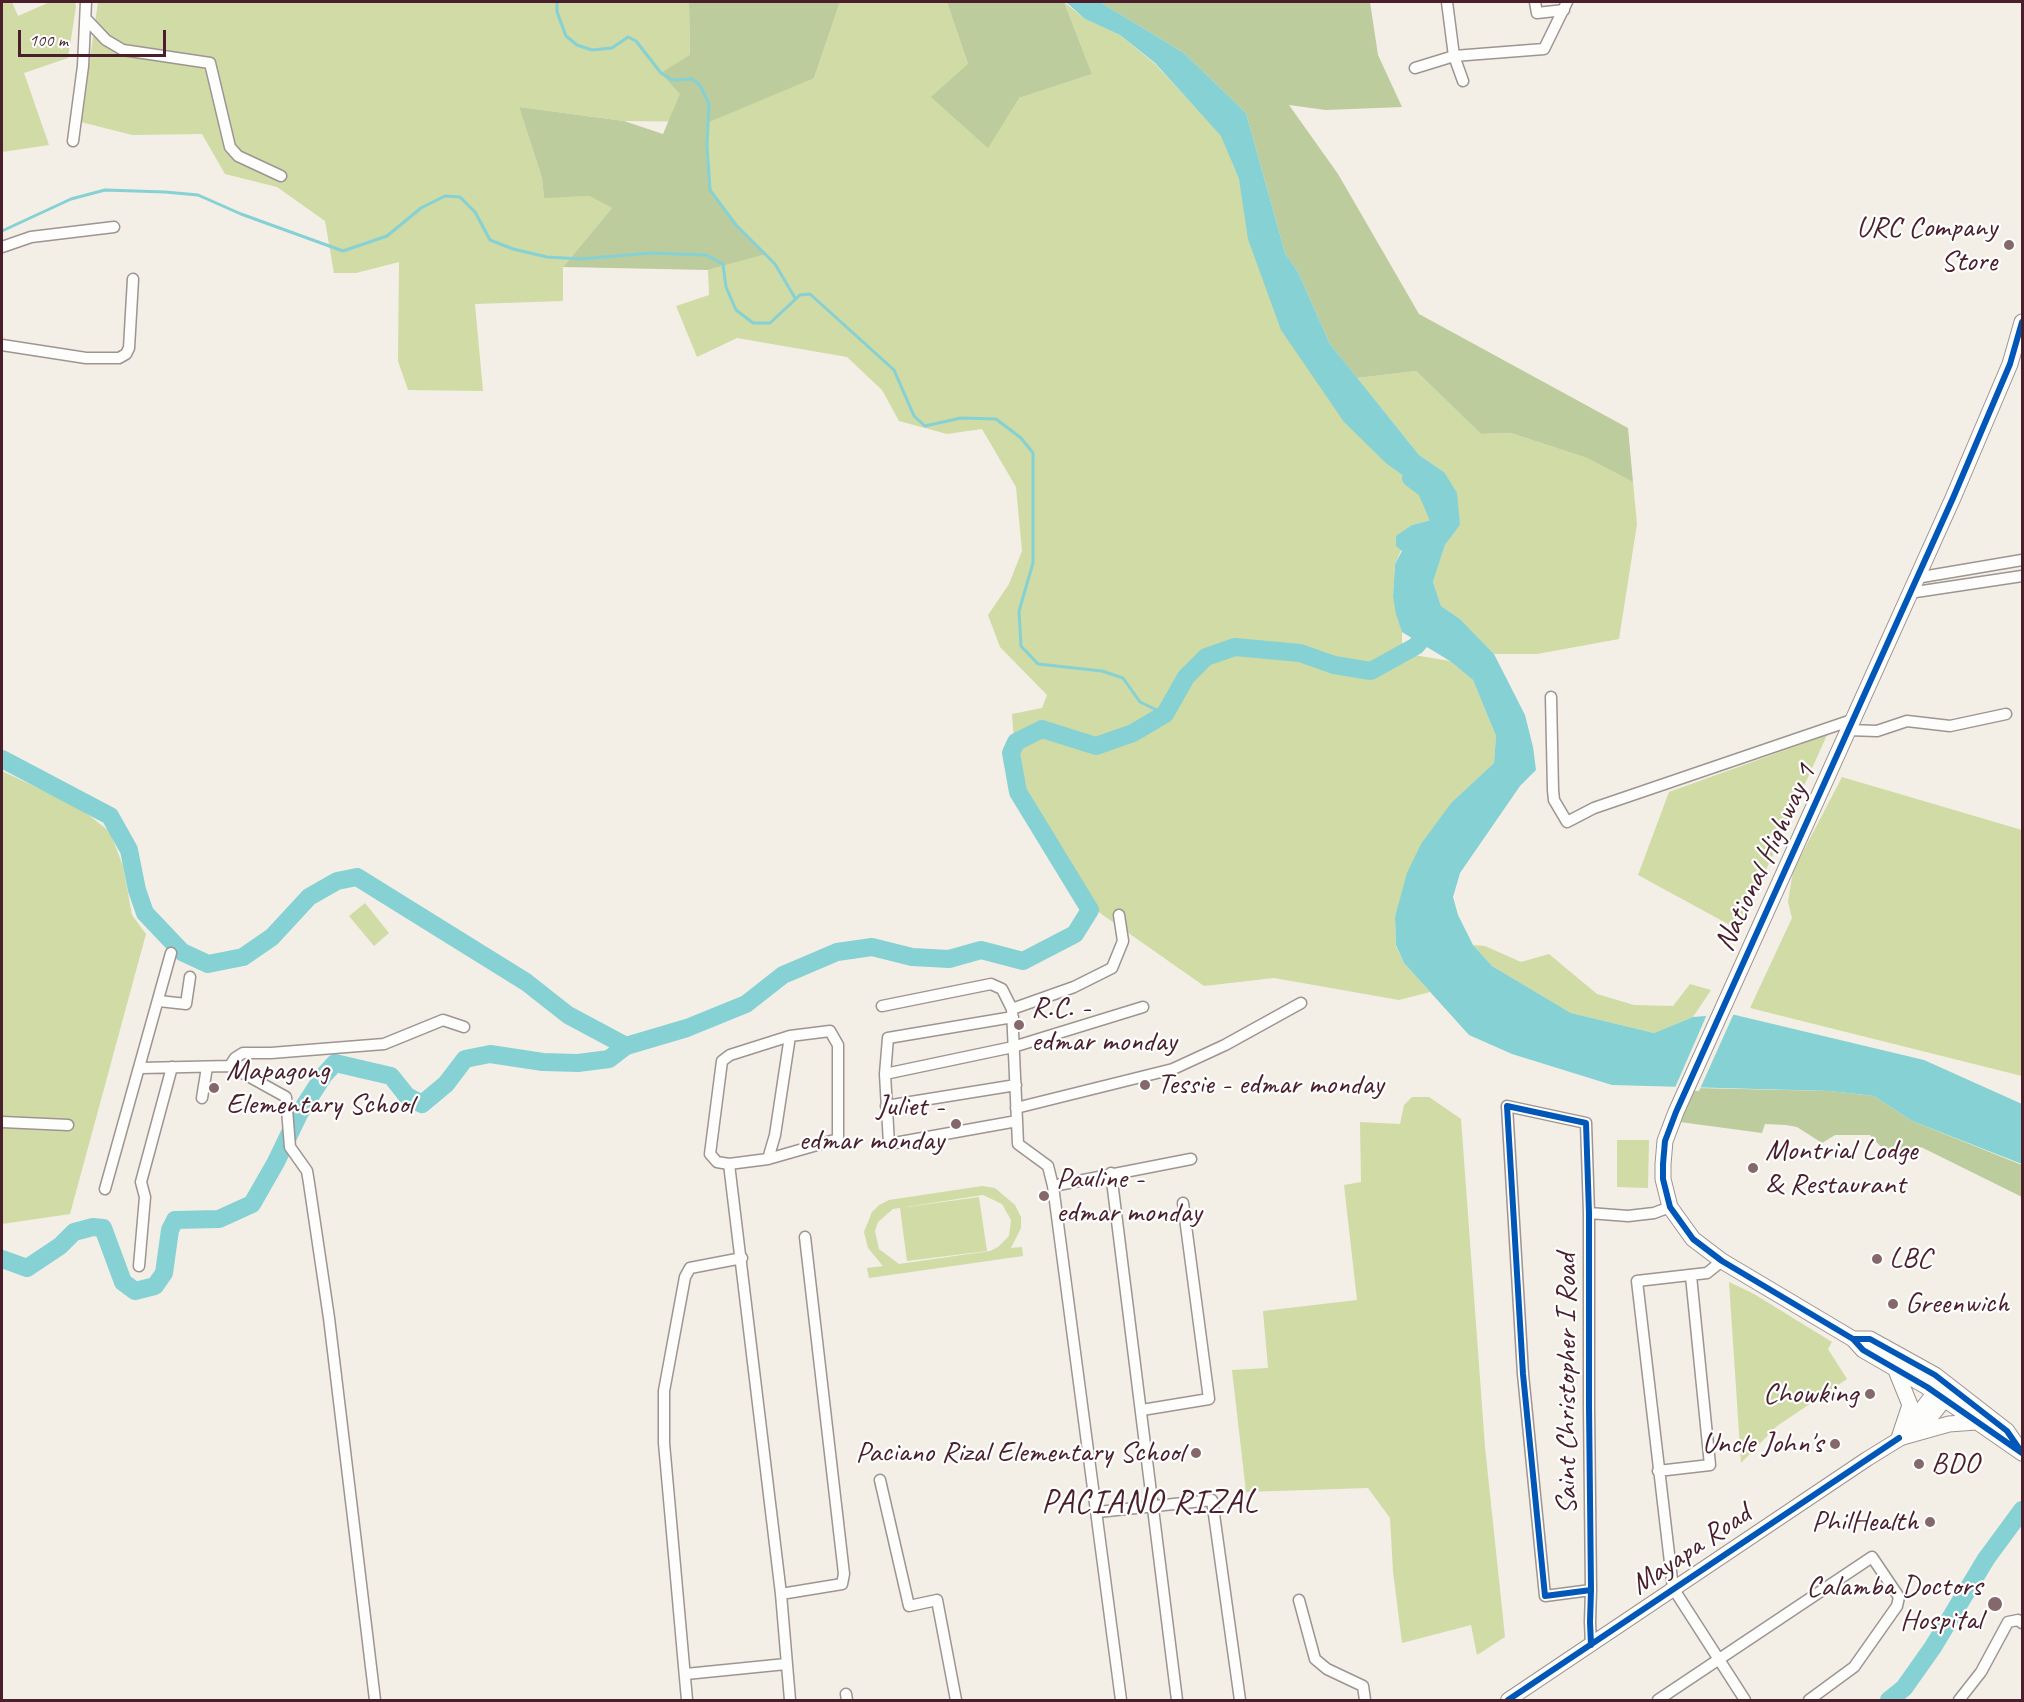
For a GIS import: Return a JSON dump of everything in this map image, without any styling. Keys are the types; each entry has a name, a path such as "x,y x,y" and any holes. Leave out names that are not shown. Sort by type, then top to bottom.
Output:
{"highway":[{"name":"National Highway 1","path":"2022,322 2016,362 1909,593 1676,1112 1665,1141 1663,1164 1663,1179 1670,1207 1693,1239 1722,1261 1853,1339 1863,1350 1895,1368 1944,1390 1976,1422 2022,1453"},
{"name":"National Highway 1","path":"1853,1339 1870,1339 2007,1431 2022,1453"},
{"path":"1895,1368 1910,1405 1899,1438"},
{"path":"1899,1438 1949,1424 1976,1422"}],"main road":[{"name":"Mayapa Road","path":"1508,1701 1673,1588 1932,1418 1944,1390"}],"street":[{"path":"73,141 87,20 87,2"},
{"path":"1447,2 1454,56 1462,81"},
{"path":"1535,2 1537,13 1566,6"},
{"path":"1415,68 1454,56 1544,49 1566,6"},
{"path":"87,20 106,40 123,50 210,63 230,147 238,156 281,176"},
{"path":"2,247 31,237 114,227"},
{"path":"2,345 86,358 119,358 126,354 129,348 133,279"},
{"path":"1916,578 2022,560"},
{"path":"1909,593 2022,576"},
{"path":"1551,697 1554,800 1567,822 1593,808 1850,725 1877,731 1907,721 1950,726 2007,714"},
{"path":"1017,1121 889,1144 885,1074 888,1038 1013,1013 1112,968 1124,941 1119,915"},
{"path":"105,1189 141,1068 171,953"},
{"path":"159,1001 186,1004 190,977"},
{"path":"882,1006 991,984 1002,989 1013,1013 1018,1144 1048,1166 1053,1186 1059,1246 1098,1512 1121,1701"},
{"path":"1016,1108 1173,1069 1218,1048 1301,1003"},
{"path":"885,1074 1013,1047 1143,1007"},
{"path":"230,1066 234,1058 243,1053 384,1044 443,1020 464,1027"},
{"path":"830,1031 838,1044 838,1140 768,1159 729,1164 717,1162 710,1154 722,1061 730,1055 790,1036 830,1031"},
{"path":"768,1159 775,1135 790,1036"},
{"path":"141,1068 230,1066 286,1097 290,1147 307,1171 329,1318 375,1701"},
{"path":"139,1266 145,1197 141,1182 172,1067"},
{"path":"202,1098 207,1067"},
{"path":"886,1106 1016,1085"},
{"name":"Saint Christopher I Road","path":"1591,1590 1545,1596 1523,1374 1507,1106 1586,1123 1589,1214 1591,1590 1591,1645"},
{"path":"2,1122 68,1125"},
{"path":"1053,1186 1191,1159"},
{"path":"729,1164 781,1594 790,1701"},
{"path":"1111,1173 1177,1701"},
{"path":"1142,1410 1209,1399 1183,1203"},
{"path":"1589,1214 1628,1216 1654,1213 1670,1207"},
{"path":"781,1594 842,1584 844,1575 805,1238"},
{"path":"687,1701 664,1443 664,1391 685,1277 690,1268 742,1258"},
{"path":"1722,1261 1707,1273 1637,1281 1673,1588 1745,1701"},
{"path":"1658,1471 1710,1465 1691,1276"},
{"path":"880,1480 909,1606 937,1600 956,1701"},
{"path":"1098,1512 1212,1500 1240,1701"},
{"path":"1658,1701 1872,1557 1899,1597 1897,1606 1854,1667 1809,1701"},
{"path":"1299,1600 1315,1659 1327,1669 1363,1686 1365,1701"},
{"path":"1959,1701 1981,1672 2008,1622 2018,1620 2022,1623"},
{"path":"686,1674 786,1664"}],"green space":[{"path":"2,2 12,2 18,16 50,2 75,2 68,58 24,73 49,145 2,152"},
{"path":"98,2 689,2 690,55 814,78 840,2 947,2 968,64 1019,98 1092,74 1064,2 1085,19 1120,35 1155,64 1221,135 1239,179 1387,464 1434,498 1438,510 1431,520 1412,525 1395,564 1393,597 1402,632 1402,653 1450,661 1473,680 1496,736 1494,763 1452,802 1395,917 1396,946 1404,963 1430,992 1399,1000 1274,978 1204,986 1100,913 1074,885 1018,792 1012,714 1042,708 1047,695 1000,647 988,615 1009,584 1022,551 1016,487 982,429 947,434 899,421 882,390 847,357 737,338 697,357 676,306 709,295 708,270 765,254 736,225 710,190 707,146 709,122 624,121 519,107 542,178 544,197 589,196 612,208 563,267 563,301 475,304 483,391 408,390 398,361 399,262 356,273 334,273 325,221 277,187 225,174 202,134 132,135 81,122"},
{"path":"689,2 840,2 814,78 709,122 707,146 710,190 736,225 766,254 708,270 563,267 612,208 589,196 544,198 542,178 519,107 624,121 663,134 680,94 661,73 690,55"},
{"path":"947,2 1064,2 1092,74 1019,98 988,148 931,97 968,64"},
{"path":"1100,2 1370,2 1378,55 1402,107 1326,110 1289,105 1338,174 1419,314 1628,428 1633,482 1587,458 1511,433 1481,434 1416,371 1357,378 1330,344 1298,272 1285,253 1246,113 1184,53"},
{"path":"1416,371 1481,434 1511,433 1587,458 1633,482 1637,524 1619,639 1537,654 1494,654 1460,619 1441,606 1433,582 1445,545 1460,525 1444,472 1419,455 1357,378"},
{"path":"1827,735 1739,930 1638,875 1669,792"},
{"path":"2,771 80,808 110,832 123,866 132,915 146,934 70,1214 2,1224"},
{"path":"1842,777 2022,830 2022,1076 1750,1008 1792,918 1788,902 1793,871"},
{"path":"365,903 389,933 374,946 349,916"},
{"path":"1473,945 1485,946 1521,962 1549,954 1597,994 1634,1005 1673,1006 1690,984 1711,990 1693,1017 1654,1033 1571,1013 1492,966"},
{"path":"1695,1088 1830,1091 1874,1096 1912,1121 2022,1165 2022,1197 1921,1147 1916,1153 1887,1153 1870,1135 1835,1135 1822,1143 1797,1127 1786,1125 1765,1124 1762,1133 1680,1122"},
{"path":"1412,1097 1429,1097 1461,1119 1485,1447 1505,1637 1477,1655 1471,1625 1402,1643 1393,1571 1390,1518 1368,1488 1246,1492 1232,1370 1268,1368 1263,1311 1357,1300 1344,1185 1361,1182 1360,1122 1400,1124 1404,1105"},
{"path":"1617,1140 1649,1140 1648,1188 1617,1187"},
{"path":"982,1186 995,1188 1015,1205 1021,1217 1021,1228 1011,1248 1022,1247 1023,1256 869,1278 867,1268 883,1266 868,1248 864,1232 872,1212 889,1200","holes":["983,1195 1002,1204 1011,1220 1009,1236 998,1247 990,1251 899,1264 879,1249 875,1231 878,1222 893,1209"]},
{"path":"979,1197 987,1251 907,1261 900,1208"},
{"path":"1729,1282 1754,1294 1832,1342 1828,1349 1847,1379 1777,1426 1741,1463"}],"water":[{"path":"1066,2 1100,2 1184,53 1246,113 1285,253 1298,272 1330,344 1419,455 1444,472 1457,493 1460,525 1445,545 1433,582 1441,606 1460,619 1494,654 1525,715 1536,770 1520,786 1460,873 1453,897 1458,915 1473,945 1492,966 1571,1013 1654,1033 1693,1017 1731,1014 1924,1060 2022,1104 2022,1164 1912,1121 1874,1096 1830,1091 1612,1085 1512,1054 1469,1035 1404,963 1396,945 1395,917 1407,873 1421,844 1452,802 1494,763 1496,736 1473,680 1450,661 1402,632 1396,614 1393,597 1395,564 1402,551 1396,546 1396,536 1412,525 1431,520 1438,510 1434,498 1387,464 1344,422 1281,330 1248,239 1239,179 1221,136 1155,63 1120,35 1085,19"}],"pier":[{"path":"1735,1011 1699,1091 1674,1090 1708,1012"}],"waterway":[{"path":"557,2 557,12 566,36 577,45 592,50 612,48 628,37 636,41 661,73 672,80 692,79 700,85 709,104 707,146 710,190 736,225 775,264 795,298"},
{"path":"2,231 71,199 105,190 165,192 198,195 241,214 343,251 387,236 421,208 445,196 460,197 475,212 490,240 513,249 547,257 581,259 651,253 706,255 723,264 726,287 736,310 753,323 770,323 800,295 810,294 894,370 914,416 925,426 961,418 996,419 1021,438 1033,453 1033,563 1019,611 1021,646 1038,664 1102,671 1123,678 1140,702 1165,714"},
{"path":"1411,478 1426,489 1434,507 1439,520 1435,535"},
{"path":"2,1259 27,1268 60,1246 74,1232 93,1227 103,1228 123,1282 135,1291 155,1286 164,1273 170,1230 175,1220 219,1219 252,1204 276,1162 299,1114 324,1075 335,1063 391,1076 407,1096 422,1104 446,1084 465,1059 490,1054 543,1062 578,1063 609,1059 626,1046 687,1028 746,1004 783,975 837,952 872,947 912,957 949,959 981,950 1023,961 1075,934 1090,910 1018,792 1011,753 1016,742 1042,729 1096,746 1133,733 1165,714 1186,677 1206,657 1235,647 1300,653 1334,665 1371,671 1416,646 1426,634"},
{"path":"2,759 110,816 129,850 137,890 145,913 182,952 208,964 243,957 272,937 309,897 337,881 357,877 526,982 568,1015 626,1046"},
{"path":"1889,1700 1904,1688 1933,1647 1986,1559 2022,1510"}],"cycle path":[{"path":"2022,322 2010,364 1953,498 1676,1112 1665,1141 1663,1164 1663,1179 1670,1207 1693,1239 1722,1261 1853,1339 1863,1350 1927,1387 2022,1453"},
{"path":"1591,1590 1545,1596 1523,1374 1507,1106 1586,1123 1589,1213 1589,1407 1591,1590 1590,1622 1591,1645"},
{"path":"1853,1339 1870,1339 1935,1375 2007,1431 2018,1447"},
{"path":"1508,1700 1899,1438"}],"place":[{"name":"URC Company Store","path":"2009,245"},
{"name":"R.C. - edmar monday","path":"1019,1025"},
{"name":"Tessie - edmar monday","path":"1145,1085"},
{"name":"Mapagong Elementary School","path":"214,1088"},
{"name":"Juliet - edmar monday","path":"956,1124"},
{"name":"Montrial Lodge & Restaurant","path":"1753,1168"},
{"name":"Pauline - edmar monday","path":"1044,1196"},
{"name":"LBC","path":"1877,1259"},
{"name":"Greenwich","path":"1893,1304"},
{"name":"Chowking","path":"1870,1394"},
{"name":"Uncle John's","path":"1835,1444"},
{"name":"Paciano Rizal Elementary School","path":"1196,1453"},
{"name":"BDO","path":"1919,1464"},
{"name":"PhilHealth","path":"1930,1522"},
{"name":"Calamba Doctors Hospital","path":"1995,1604"}],"district":[{"name":"PACIANO RIZAL","path":"1150,1503"}]}
